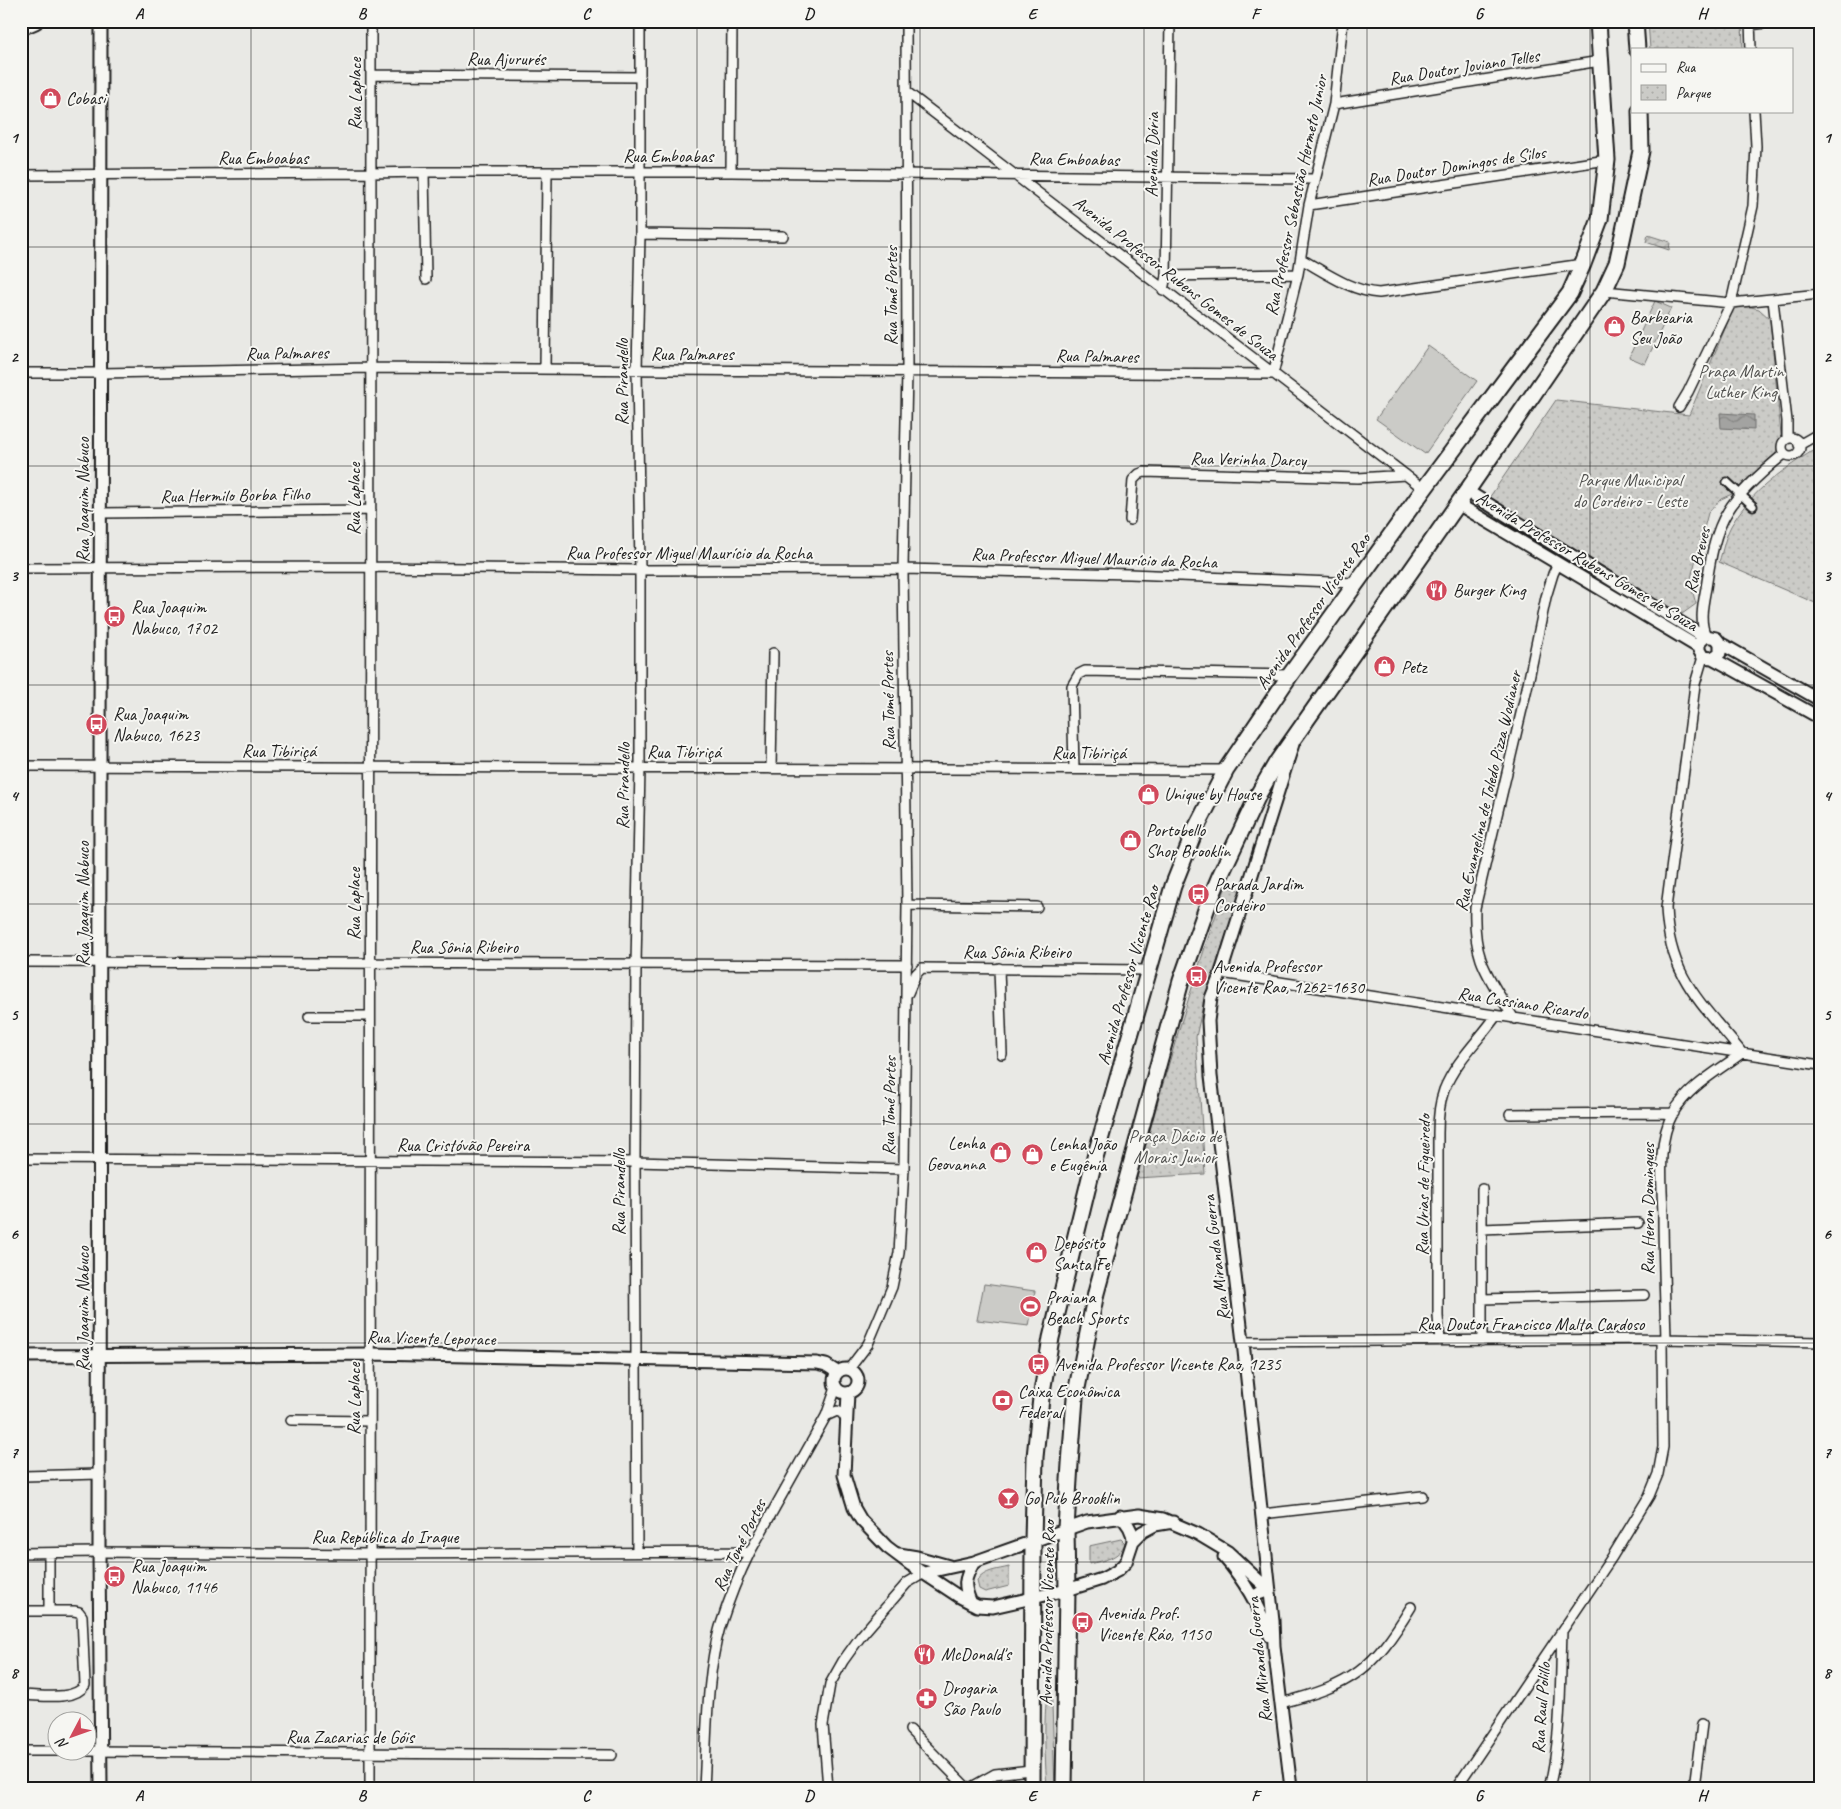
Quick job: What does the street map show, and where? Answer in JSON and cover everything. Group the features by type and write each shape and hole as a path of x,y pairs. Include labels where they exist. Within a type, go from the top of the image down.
{"main road":[{"path":"21,27 35,21"},
{"name":"Avenida Professor Vicente Rao","path":"1032,1788 1032,1541 1035,1457 1041,1398 1051,1338 1094,1162 1173,886 1196,828 1226,770 1290,675 1356,583 1570,293 1600,219 1607,160 1598,21"},
{"path":"1634,21 1637,48"},
{"name":"Avenida Professor Vicente Rao","path":"1064,1788 1066,1528 1075,1398 1096,1293 1181,981 1220,876 1259,793 1277,762 1468,492 1604,291 1617,263 1641,151 1640,112"}],"street":[{"name":"Rua Joaquim Nabuco","path":"101,21 99,1552 101,1788"},
{"name":"Rua Laplace","path":"370,1788 371,21"},
{"name":"Rua Pirandello","path":"637,1552 635,1162 636,964 640,768 637,370 640,234 640,21"},
{"path":"731,172 732,21"},
{"name":"Rua Tomé Portes","path":"849,1369 868,1344 892,1287 899,1253 904,1169 907,965 903,569 907,371 908,94 906,21"},
{"name":"Avenida Dória","path":"1163,290 1166,276 1170,21"},
{"name":"Rua Professor Sebastião Hermeto Junior","path":"1273,374 1298,274 1310,205 1334,104 1343,21"},
{"path":"1752,48 1750,23 1780,21"},
{"name":"Rua Doutor Joviano Telles","path":"1334,104 1600,61"},
{"name":"Rua Ajururés","path":"371,75 640,76"},
{"name":"Avenida Professor Rubens Gomes de Souza","path":"908,94 1424,489"},
{"path":"1679,407 1731,303 1753,206 1756,146 1754,112"},
{"name":"Rua Doutor Domingos de Silos","path":"1310,205 1607,160"},
{"path":"424,172 426,279"},
{"path":"545,369 547,172"},
{"name":"Rua Emboabas","path":"21,175 731,172 1316,179"},
{"path":"640,234 783,236"},
{"path":"1301,259 1349,286 1366,292 1379,293 1583,264"},
{"path":"1166,276 1298,274"},
{"path":"1604,291 1731,303 1820,294"},
{"path":"1773,300 1787,422 1787,439 1782,446 1784,454 1795,455 1799,450 1799,445 1796,440 1787,439"},
{"name":"Rua Palmares","path":"21,373 371,368 1273,374"},
{"path":"1799,445 1820,433"},
{"name":"Rua Breves","path":"1705,647 1702,621 1707,578 1714,545 1722,524 1728,510 1741,495 1784,454"},
{"name":"Rua Verinha Darcy","path":"1130,520 1133,480 1144,472 1358,478 1406,475"},
{"path":"1727,482 1753,506"},
{"name":"Avenida Professor Rubens Gomes de Souza","path":"1468,492 1770,689 1820,718"},
{"name":"Avenida Professor Rubens Gomes de Souza","path":"1458,504 1705,647"},
{"name":"Rua Hermilo Borba Filho","path":"101,513 371,510"},
{"name":"Rua Evangelina de Toledo Pizza Wodianer","path":"1514,1019 1482,966 1474,932 1475,908 1529,679 1546,597 1558,563"},
{"name":"Rua Professor Miguel Maurício da Rocha","path":"21,568 903,569 1130,574 1356,583"},
{"path":"1742,1053 1699,1002 1680,973 1667,924 1666,908 1694,693 1705,647 1716,638 1720,643 1820,700"},
{"path":"1705,647 1720,653 1720,643"},
{"path":"771,768 772,653"},
{"path":"1074,770 1072,686 1079,674 1085,671 1290,675"},
{"name":"Rua Miranda Guerra","path":"1291,1788 1209,1048 1208,1022 1211,998 1221,973 1296,736"},
{"name":"Rua Tibiriçá","path":"21,766 1226,770"},
{"path":"907,905 1038,907"},
{"name":"Rua Sônia Ribeiro","path":"21,962 907,965"},
{"name":"Rua Sônia Ribeiro","path":"906,999 916,974 922,968 1148,970"},
{"path":"1000,968 1002,1054"},
{"name":"Rua Cassiano Ricardo","path":"1221,973 1820,1065"},
{"path":"308,1016 370,1016"},
{"name":"Rua Urias de Figueiredo","path":"1440,1341 1438,1316 1438,1133 1440,1106 1444,1091 1453,1073 1496,1016"},
{"name":"Rua Heron Domingues","path":"1456,1788 1633,1523 1649,1496 1658,1474 1663,1447 1662,1160 1665,1132 1674,1112 1692,1090 1742,1053"},
{"path":"1510,1114 1674,1112"},
{"name":"Rua Cristóvão Pereira","path":"21,1160 635,1162 904,1169"},
{"path":"1482,1189 1482,1341"},
{"path":"1482,1228 1638,1223"},
{"path":"1482,1299 1644,1294"},
{"name":"Rua Doutor Francisco Malta Cardoso","path":"1243,1342 1664,1340 1820,1342"},
{"name":"Rua Vicente Leporace","path":"21,1356 370,1354 637,1358 817,1363 826,1365 837,1372"},
{"path":"849,1369 856,1373 859,1381 855,1389 848,1393 836,1388 834,1380 837,1372 849,1369"},
{"name":"Rua Tomé Portes","path":"704,1788 712,1671 720,1628 740,1573 750,1552 826,1416 836,1388"},
{"path":"848,1393 844,1474 854,1508 877,1538 924,1573 971,1603 993,1607 1067,1590 1102,1579 1117,1571 1126,1562 1133,1541 1133,1535 1129,1526 1120,1516"},
{"path":"826,1416 837,1411 842,1413 848,1422"},
{"path":"291,1420 370,1421"},
{"path":"24,1476 100,1474"},
{"path":"1262,1514 1422,1496"},
{"path":"828,1788 823,1725 830,1684 843,1661 861,1636 907,1583 924,1573 974,1562 1087,1522 1120,1516 1139,1515 1152,1516 1173,1522 1214,1544 1245,1575 1269,1590"},
{"path":"1133,1541 1150,1527 1173,1522"},
{"name":"Rua República do Iraque","path":"21,1553 750,1552"},
{"path":"49,1553 50,1611"},
{"path":"897,1554 917,1557 949,1566"},
{"path":"1245,1575 1266,1556"},
{"path":"971,1603 965,1590 965,1581 974,1562"},
{"path":"1245,1575 1274,1646"},
{"path":"1254,1596 1269,1590"},
{"path":"1281,1703 1321,1692 1360,1672 1383,1650 1411,1607"},
{"path":"21,1611 79,1612 82,1616 85,1685 81,1690 70,1696 21,1695"},
{"name":"Rua Raul Polillo","path":"1550,1788 1557,1736 1562,1630"},
{"path":"1690,1788 1695,1779 1702,1724"},
{"path":"910,1730 969,1788 995,1774 1031,1770"},
{"path":"21,1751 48,1751"},
{"name":"Rua Zacarias de Góis","path":"101,1751 612,1756"}],"green space":[{"path":"1648,21 1742,21 1743,48 1650,48"},
{"path":"1648,235 1670,242 1669,250 1646,242"},
{"path":"1655,301 1671,308 1645,364 1629,357"},
{"name":"Parque Municipal do Cordeiro - Leste","path":"1747,306 1759,309 1770,319 1781,435 1776,453 1732,494 1721,499 1708,513 1690,582 1696,604 1682,614 1487,501 1556,400 1689,415 1734,307"},
{"path":"1428,346 1477,381 1425,454 1376,419"},
{"path":"1820,446 1820,605 1719,562 1729,530 1749,501 1782,471"},
{"name":"Praça Dácio de Morais Junior","path":"1226,886 1241,891 1204,1000 1196,1037 1205,1174 1137,1178 1178,1031"},
{"path":"984,1284 1035,1291 1029,1326 977,1320"},
{"path":"1121,1539 1125,1543 1115,1556 1089,1564 1089,1546"},
{"path":"1009,1567 1009,1586 985,1592 979,1589 977,1581 980,1577 991,1571"},
{"path":"1051,1677 1055,1788 1047,1788 1045,1716"}],"water":[{"path":"1720,413 1754,415 1754,430 1721,428"}],"place":[{"name":"Cobasi","path":"50,98"},
{"name":"Barbearia Seu João","path":"1614,327"},
{"name":"Burger King","path":"1437,590"},
{"name":"Rua Joaquim Nabuco, 1702","path":"115,617"},
{"name":"Petz","path":"1385,667"},
{"name":"Rua Joaquim Nabuco, 1623","path":"97,724"},
{"name":"Unique by House","path":"1148,794"},
{"name":"Portobello Shop Brooklin","path":"1130,840"},
{"name":"Parada Jardim Cordeiro","path":"1198,894"},
{"name":"Avenida Professor Vicente Rao, 1262-1630","path":"1197,976"},
{"name":"Lenha Geovanna","path":"1001,1153"},
{"name":"Lenha João e Eugênia","path":"1033,1154"},
{"name":"Depósito Santa Fe","path":"1037,1253"},
{"name":"Praiana Beach Sports","path":"1030,1307"},
{"name":"Avenida Professor Vicente Rao, 1235","path":"1039,1364"},
{"name":"Caixa Econômica Federal","path":"1002,1401"},
{"name":"Go Pub Brooklin","path":"1008,1498"},
{"name":"Rua Joaquim Nabuco, 1146","path":"115,1576"},
{"name":"Avenida Prof. Vicente Ráo, 1150","path":"1082,1623"},
{"name":"McDonald's","path":"925,1654"},
{"name":"Drogaria São Paulo","path":"926,1698"}],"park label":[{"name":"Praça Martin Luther King","path":"1741,381"}]}
